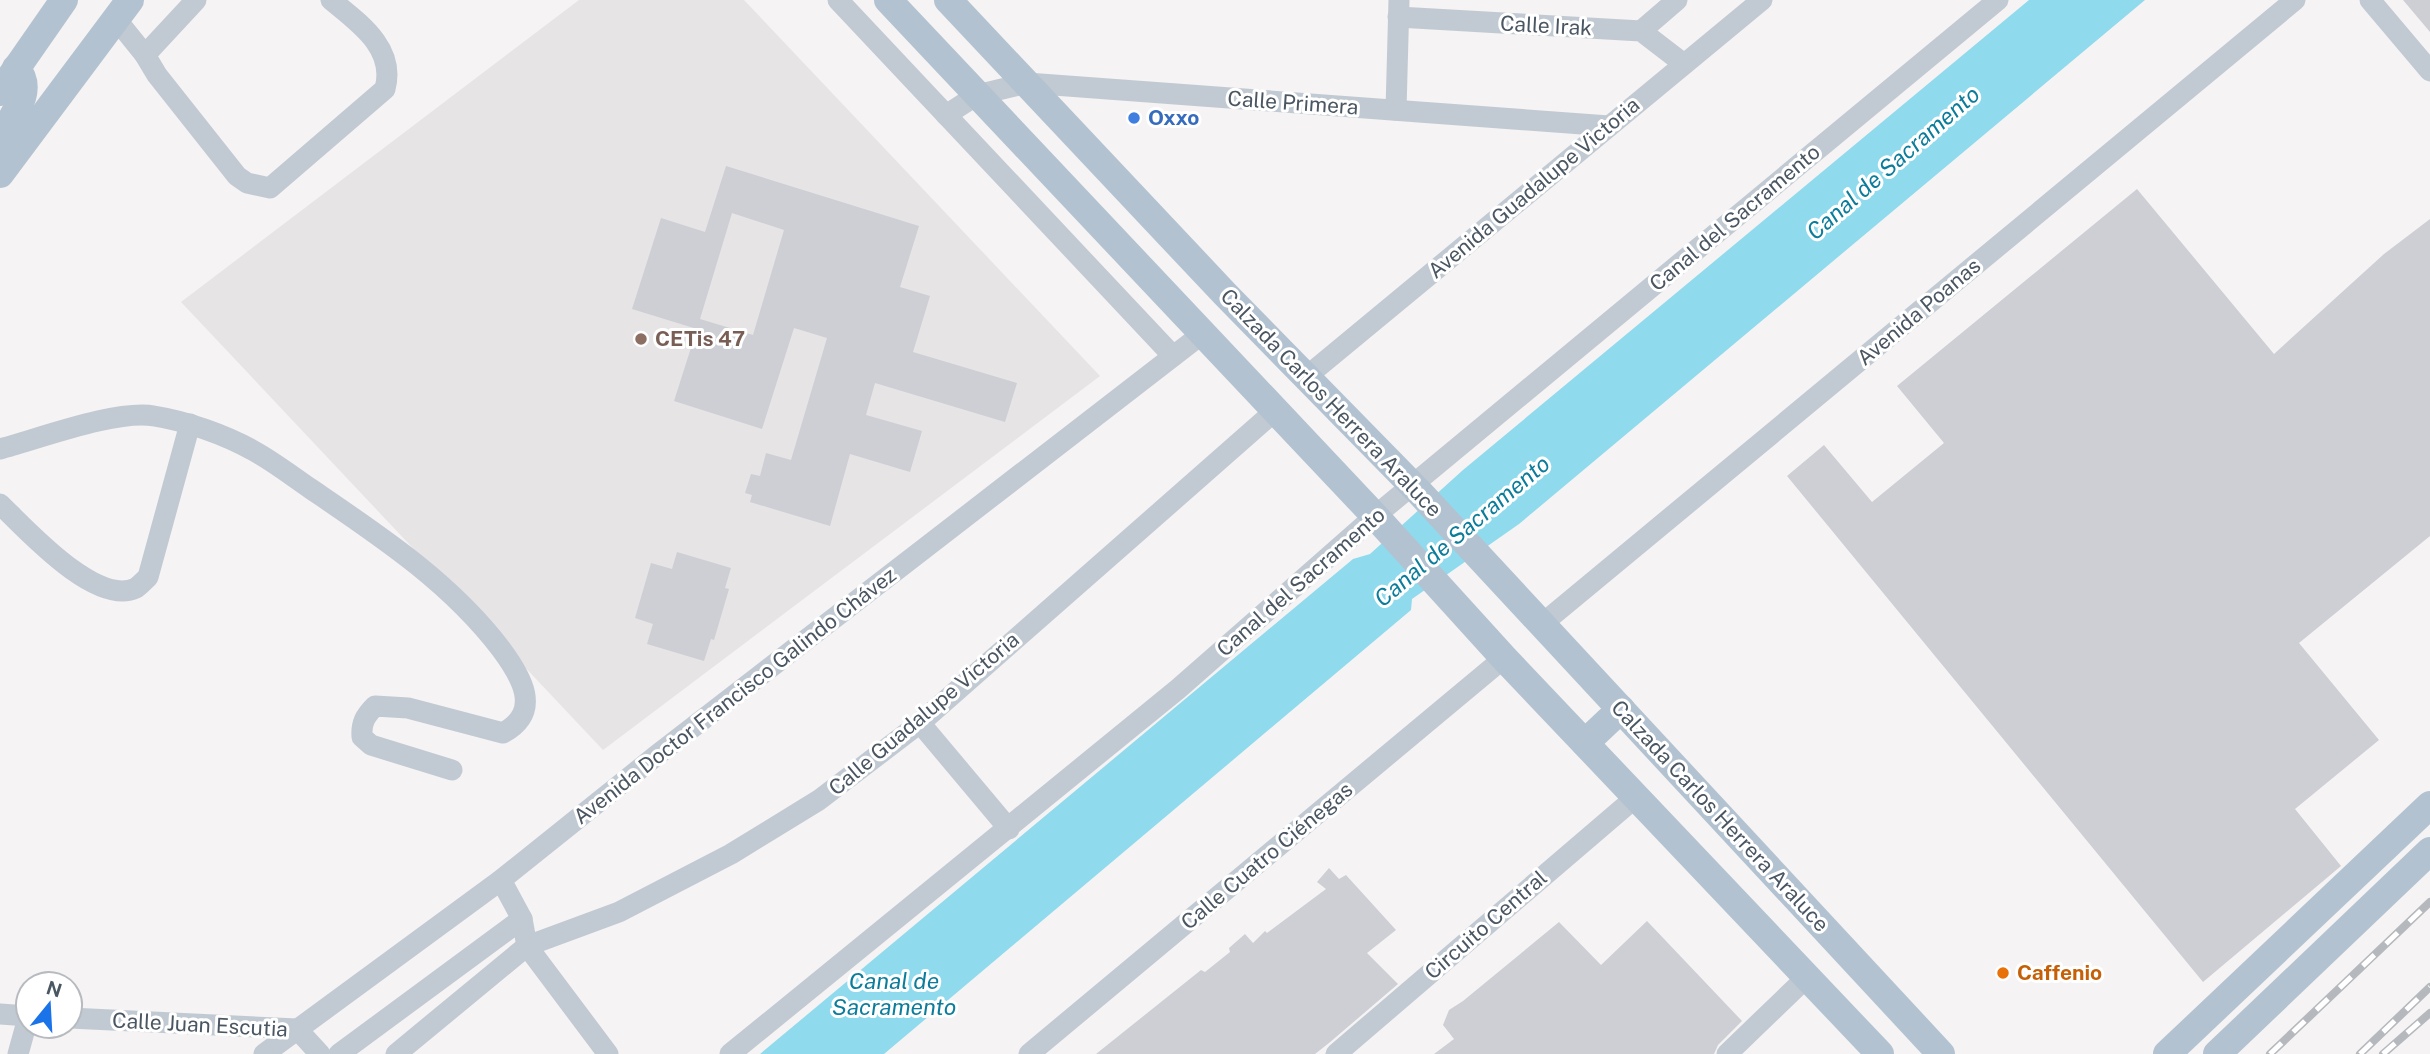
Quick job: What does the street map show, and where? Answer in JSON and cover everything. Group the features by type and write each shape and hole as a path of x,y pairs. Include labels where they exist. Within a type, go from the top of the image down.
{"main road":[{"path":"0,92 8,68 64,0"},
{"path":"888,0 1379,520 1504,658 1880,1054"},
{"name":"Calzada Carlos Herrera Araluce","path":"951,2 1225,294 1417,489 1941,1054"},
{"path":"0,174 123,9"},
{"path":"0,137 23,99 25,90 22,75 8,68"},
{"path":"1585,743 1621,709"},
{"path":"2167,1054 2430,805"},
{"path":"2217,1054 2430,851"},
{"path":"2375,856 2399,880"}],"street":[{"path":"145,55 196,0"},
{"path":"123,9 157,75 237,176 247,183 270,188 385,89 388,78 387,62 369,31 331,0"},
{"path":"838,0 1173,356"},
{"path":"1677,0 1640,31 1684,64"},
{"name":"Avenida Guadalupe Victoria","path":"1306,377 1762,0"},
{"name":"Canal del Sacramento","path":"730,1054 1178,689 1998,0"},
{"name":"Avenida Poanas","path":"1542,624 2295,0"},
{"path":"2370,0 2430,71"},
{"path":"1396,110 1398,8"},
{"name":"Calle Irak","path":"1398,8 1640,31"},
{"name":"Calle Primera","path":"946,115 977,95 1027,83 1609,126"},
{"name":"Avenida Doctor Francisco Galindo Chávez","path":"264,1054 501,880 657,755 1202,334"},
{"name":"Calle Guadalupe Victoria","path":"527,946 619,912 731,854 819,800 919,723 1275,411"},
{"path":"0,449 123,415 152,415 190,424 253,450 374,531 468,608 521,677 527,698 520,718 513,728 503,733 388,705 375,706 367,715 361,726 362,737 371,745 452,770"},
{"path":"0,504 72,571 94,583 120,591 135,588 148,577 190,424"},
{"name":"Calle Cuatro Ciénegas","path":"1029,1054 1504,658"},
{"path":"919,723 1009,829"},
{"name":"Circuito Central","path":"1336,1054 1636,797"},
{"path":"501,880 522,919 527,946 608,1054"},
{"path":"339,1054 522,919"},
{"path":"396,1054 527,946"},
{"path":"1727,1054 1807,977"},
{"name":"Calle Juan Escutia","path":"84,1019 297,1029 320,1054"}],"shaded area":[{"name":"CETis 47","path":"579,0 744,0 1100,376 603,750 181,302"}],"water":[{"name":"Canal de Sacramento","path":"2029,0 2145,0 1519,524 1412,599 1411,610 884,1054 760,1054 1353,559 1370,554 1463,470"}],"building":[{"path":"2403,0 2430,0 2430,32"},
{"path":"726,166 919,226 900,287 930,296 913,352 1017,383 1005,422 875,383 866,415 922,431 910,472 850,454 830,526 750,502 752,495 745,493 751,474 760,476 766,453 791,460 827,338 794,328 762,429 674,401 697,329 632,309 661,218 705,232","holes":["732,213 784,230 753,335 700,319"]},
{"path":"2137,189 2274,354 2384,254 2430,219 2430,536 2299,643 2379,740 2295,809 2341,866 2203,982 1787,476 1824,445 1872,502 1944,443 1897,386"},
{"path":"677,552 731,568 725,588 729,589 714,640 711,639 704,661 647,644 653,624 635,618 651,563 672,569"},
{"path":"1329,868 1339,879 1346,875 1396,930 1367,953 1398,984 1329,1043 1315,1054 1096,1054 1201,970 1205,972 1230,952 1229,948 1245,934 1253,943 1265,931 1267,933 1326,889 1317,882"},
{"path":"1647,921 1742,1021 1718,1045 1714,1054 1434,1054 1454,1039 1443,1025 1449,1010 1559,922 1601,965"}],"railway":[{"path":"2270,1054 2430,902"},
{"path":"2360,1054 2430,987"},
{"path":"2383,1054 2430,1013"}],"place":[{"name":"Oxxo","path":"1134,118"},
{"name":"CETis 47","path":"641,339"},
{"name":"Caffenio","path":"2003,973"}]}
